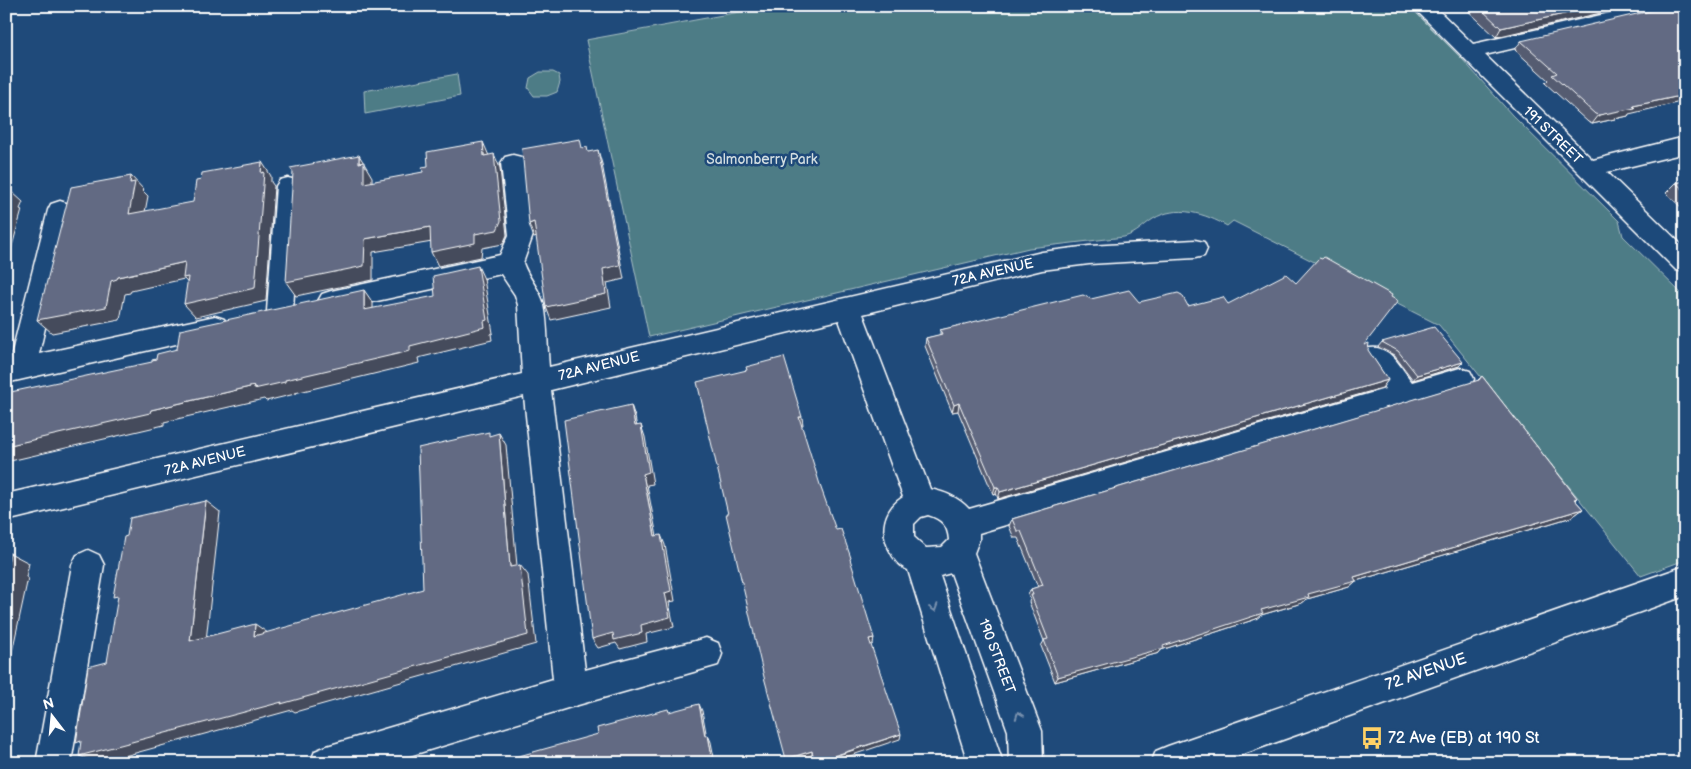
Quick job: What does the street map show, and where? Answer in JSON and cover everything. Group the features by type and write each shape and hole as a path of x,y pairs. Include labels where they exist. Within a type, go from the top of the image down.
{"street":[{"name":"191 STREET","path":"1422,6 1685,263"},
{"path":"1469,52 1669,6"},
{"path":"1588,169 1685,145"},
{"path":"513,162 520,235 510,263 515,277 526,291 531,305 536,381 571,690"},
{"path":"278,312 288,186"},
{"path":"60,210 14,370 510,263"},
{"name":"72A AVENUE","path":"6,508 1042,260 1089,255 1195,249"},
{"path":"847,306 920,503 903,513 897,530 899,540 904,549 921,561 942,562 960,537 1460,379"},
{"path":"1376,357 1406,395"},
{"name":"190 STREET","path":"920,503 937,502 959,516 960,537 1025,731 1026,763"},
{"path":"921,561 926,582 986,763"},
{"path":"53,763 88,565"},
{"name":"72 AVENUE","path":"1168,763 1685,581"},
{"path":"327,763 571,690 706,654"}],"green space":[{"name":"Salmonberry Park","path":"772,6 1409,6 1463,60 1512,115 1619,221 1623,236 1685,297 1685,560 1641,576 1439,325 1233,221 1227,226 1191,212 1172,212 1153,219 1124,237 1029,248 649,337 586,40"},
{"path":"540,72 553,72 559,75 560,82 557,92 547,96 534,96 528,88 530,78"},
{"path":"457,74 460,96 365,114 364,91"}],"building":[{"path":"1478,6 1600,6 1501,28"},
{"path":"1671,6 1685,6 1685,95 1633,106 1635,108 1599,115 1595,114 1552,75 1557,73 1521,41"},
{"path":"580,139 582,148 587,147 588,152 598,150 620,265 603,269 606,294 546,307 534,222 529,224 522,149"},
{"path":"483,142 484,156 494,154 501,221 497,230 475,234 475,243 431,252 430,227 365,239 364,266 286,282 293,172 290,168 359,155 359,163 364,162 364,183 423,172 422,167 428,166 427,152"},
{"path":"262,162 261,173 264,172 255,288 184,304 188,277 183,278 185,262 118,277 111,281 106,307 37,320 71,187 131,176 130,183 135,182 129,214 193,202 196,181 201,180 202,173"},
{"path":"1685,181 1685,191 1676,183"},
{"path":"12,192 10,200 12,200 6,220 6,193"},
{"path":"1324,257 1392,295 1391,297 1398,301 1364,345 1369,343 1368,350 1388,380 1000,492 998,487 995,487 959,403 954,405 926,338 942,334 940,330 1083,295 1091,299 1129,290 1139,302 1178,293 1182,295 1188,306 1223,297 1228,304 1286,274 1296,283 1319,258 1322,259"},
{"path":"478,266 487,320 484,321 485,327 410,346 410,351 285,380 285,382 254,389 254,386 151,410 150,413 6,446 6,393 152,362 152,360 156,359 157,354 177,349 180,330 364,290 364,310 435,296 433,276"},
{"path":"1434,327 1463,362 1417,375 1398,351 1382,342"},
{"path":"784,357 802,417 799,417 821,488 836,530 841,529 851,558 874,638 869,639 901,734 815,762 812,751 786,759 764,677 697,382 747,370 746,367"},
{"path":"1482,376 1577,498 1574,499 1583,509 1354,577 1356,581 1308,594 1309,597 1261,610 1263,613 1163,646 1164,648 1058,677 1044,640 1048,639 1031,595 1033,595 1031,589 1043,585 1021,531 1017,531 1012,519 1479,380"},
{"path":"631,405 635,426 641,425 649,472 643,474 655,536 661,535 671,591 665,593 670,617 641,625 642,633 614,640 613,633 592,639 564,420"},
{"path":"489,432 489,436 499,433 510,567 520,565 528,635 281,704 282,702 79,756 81,741 76,743 88,667 107,662 118,596 113,597 124,537 127,536 130,518 206,501 190,641 255,624 254,636 423,589 418,448"},
{"path":"6,553 10,553 6,580"},
{"path":"699,704 705,736 708,735 713,763 494,763 598,734 597,728 668,709 669,712"}],"place":[{"name":"72 Ave (EB) at 190 St","path":"1372,738"}]}
